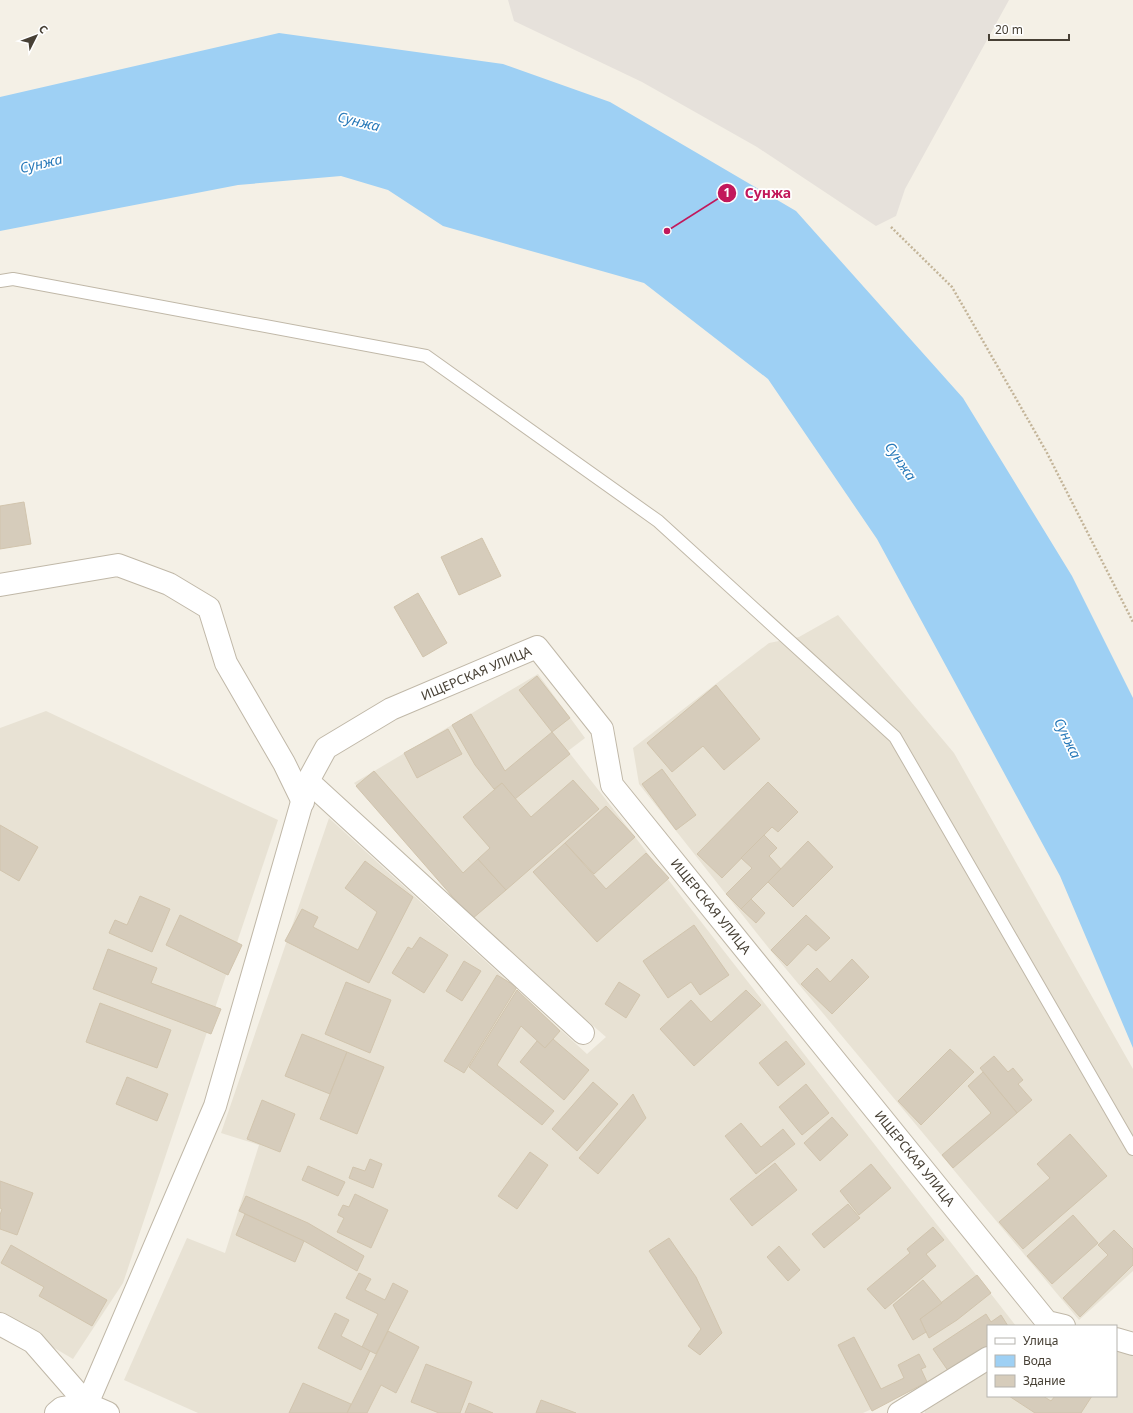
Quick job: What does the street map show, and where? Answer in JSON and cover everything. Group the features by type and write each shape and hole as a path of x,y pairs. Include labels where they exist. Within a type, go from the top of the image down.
{"street":[{"path":"0,586 118,566 169,584 209,608 226,663 284,763 303,802"},
{"name":"ИЩЕРСКАЯ УЛИЦА","path":"308,781 326,748 391,709 537,647 602,729 612,784 1050,1325"},
{"path":"87,1404 215,1106 308,781 583,1033"},
{"path":"0,1324 33,1342 87,1404 108,1413"},
{"path":"1117,1339 1133,1344"},
{"path":"899,1413 987,1359"},
{"path":"56,1413 62,1408 87,1404"}],"lane":[{"path":"0,281 13,279 426,356 658,521 895,737 1133,1149"}],"path":[{"path":"891,227 952,287 1046,451 1133,622"}],"shaded area":[{"path":"508,0 1009,0 905,189 896,216 876,226 757,147 642,82 514,21"},
{"path":"838,615 954,753 1133,1069 1133,1271 1079,1320 771,951 639,784 633,748 769,643 799,637"},
{"path":"538,674 585,738 568,751 1015,1325 987,1325 987,1328 960,1369 863,1413 198,1413 124,1380 187,1238 225,1253 259,1145 221,1133 329,818 587,1054 606,1037 480,927 354,783"},
{"path":"46,711 278,820 123,1283 73,1359 0,1316 0,728"},
{"path":"1117,1348 1133,1353 1133,1413 925,1413 923,1404 987,1372 987,1397 1117,1397"}],"water":[{"path":"279,33 503,64 610,102 796,211 963,398 1072,576 1133,698 1133,1048 1060,876 877,539 768,379 644,283 443,226 388,190 341,176 238,185 0,231 0,97"}],"building":[{"path":"24,502 31,544 0,549 0,506"},
{"path":"482,538 501,576 459,595 441,557"},
{"path":"418,593 447,643 423,657 394,607"},
{"path":"537,676 570,718 552,732 519,690"},
{"path":"716,685 760,739 724,770 703,746 672,772 647,743"},
{"path":"471,714 505,771 552,732 570,754 515,799 502,783 494,789 475,765 452,725"},
{"path":"448,729 462,754 417,778 404,753"},
{"path":"662,769 696,815 676,830 642,784"},
{"path":"374,771 463,873 478,859 506,890 472,919 356,786"},
{"path":"573,780 599,809 506,890 478,859 490,848 463,817 502,783 531,817"},
{"path":"768,782 798,812 778,832 772,827 722,878 697,854"},
{"path":"606,806 635,837 594,874 565,843"},
{"path":"0,825 38,847 19,881 0,870"},
{"path":"764,835 777,848 769,856 781,869 741,909 726,894 752,868 741,858"},
{"path":"808,841 833,867 793,907 768,882"},
{"path":"565,843 606,889 646,853 669,878 597,942 533,872"},
{"path":"365,861 413,897 369,983 285,941 302,909 318,917 313,927 358,950 377,912 345,888"},
{"path":"140,896 170,909 152,952 109,933 115,920 127,925"},
{"path":"751,899 765,913 756,923 741,909"},
{"path":"180,915 242,945 228,975 166,945"},
{"path":"806,915 830,938 816,951 808,944 787,966 771,950"},
{"path":"694,925 729,975 700,995 691,982 668,998 643,961"},
{"path":"420,937 448,955 424,993 392,973 408,947 412,949"},
{"path":"108,949 157,968 151,983 221,1009 211,1034 93,989"},
{"path":"852,959 869,977 832,1014 801,984 817,968 830,982"},
{"path":"464,961 481,971 462,1001 446,991"},
{"path":"497,975 517,987 464,1073 444,1061"},
{"path":"346,982 391,1000 370,1053 325,1034"},
{"path":"619,982 640,995 626,1018 605,1004"},
{"path":"517,990 560,1031 545,1048 521,1026 497,1065 554,1111 542,1125 469,1067"},
{"path":"746,990 761,1005 694,1066 660,1029 691,1000 711,1022"},
{"path":"100,1003 171,1030 157,1068 86,1042"},
{"path":"302,1034 347,1052 330,1094 285,1076"},
{"path":"553,1039 589,1070 564,1100 520,1062 537,1041 545,1048"},
{"path":"786,1041 805,1064 778,1086 759,1063"},
{"path":"950,1049 974,1072 921,1125 898,1101"},
{"path":"347,1052 384,1067 357,1134 320,1119"},
{"path":"994,1056 1008,1072 1013,1068 1023,1080 1018,1084 1032,1100 1017,1113 980,1068"},
{"path":"983,1072 1017,1113 953,1168 942,1155 991,1113 968,1086"},
{"path":"127,1077 168,1094 157,1121 116,1104"},
{"path":"593,1082 618,1104 577,1151 552,1129"},
{"path":"806,1084 829,1113 802,1135 779,1107"},
{"path":"633,1094 646,1118 598,1174 579,1158"},
{"path":"262,1100 295,1114 280,1152 247,1139"},
{"path":"832,1117 848,1135 820,1161 804,1143"},
{"path":"741,1123 761,1147 783,1129 795,1144 756,1174 725,1136"},
{"path":"1070,1134 1107,1176 1023,1249 999,1222 1050,1178 1037,1164"},
{"path":"530,1152 548,1165 517,1209 498,1196"},
{"path":"370,1159 382,1164 373,1188 349,1178 353,1167 365,1171"},
{"path":"775,1163 797,1190 752,1226 730,1199"},
{"path":"871,1164 891,1188 859,1215 840,1191"},
{"path":"308,1166 345,1182 338,1196 302,1180"},
{"path":"0,1181 33,1193 17,1235 0,1229 0,1215 2,1209 0,1208"},
{"path":"355,1194 388,1210 371,1248 337,1232 344,1218 338,1215 343,1205 349,1207"},
{"path":"246,1196 308,1223 364,1256 357,1271 304,1241 239,1211"},
{"path":"848,1204 860,1218 824,1248 812,1234"},
{"path":"245,1214 304,1241 295,1262 236,1235"},
{"path":"1073,1215 1098,1243 1052,1284 1027,1256"},
{"path":"933,1227 944,1240 926,1254 936,1266 885,1309 867,1289 910,1253 907,1249"},
{"path":"1114,1230 1133,1249 1133,1265 1080,1317 1063,1298 1108,1255 1098,1245"},
{"path":"669,1238 696,1277 722,1333 700,1355 688,1346 701,1329 649,1251"},
{"path":"11,1245 107,1300 92,1326 39,1296 44,1287 1,1263"},
{"path":"779,1246 800,1270 788,1281 767,1257"},
{"path":"359,1273 371,1279 365,1290 385,1300 393,1283 408,1291 376,1354 362,1347 378,1314 346,1298"},
{"path":"977,1275 991,1293 957,1320 929,1338 920,1319"},
{"path":"923,1280 942,1303 920,1319 926,1332 913,1340 893,1305"},
{"path":"335,1313 349,1320 341,1336 370,1351 361,1370 318,1348"},
{"path":"986,1314 991,1322 1001,1315 1007,1325 987,1325 987,1351 951,1375 933,1349"},
{"path":"388,1331 419,1347 396,1393 381,1385 367,1413 347,1413"},
{"path":"854,1337 881,1389 904,1378 898,1365 919,1354 926,1367 921,1369 927,1382 872,1411 838,1345"},
{"path":"426,1364 472,1382 460,1413 439,1413 411,1402"},
{"path":"303,1383 351,1404 347,1413 289,1413"},
{"path":"1011,1397 1045,1397 1051,1401 1054,1397 1091,1397 1081,1413 1035,1413"},
{"path":"541,1400 576,1413 536,1413"},
{"path":"469,1403 493,1413 465,1413"}],"place":[{"name":"Сунжа","path":"667,231"}]}
